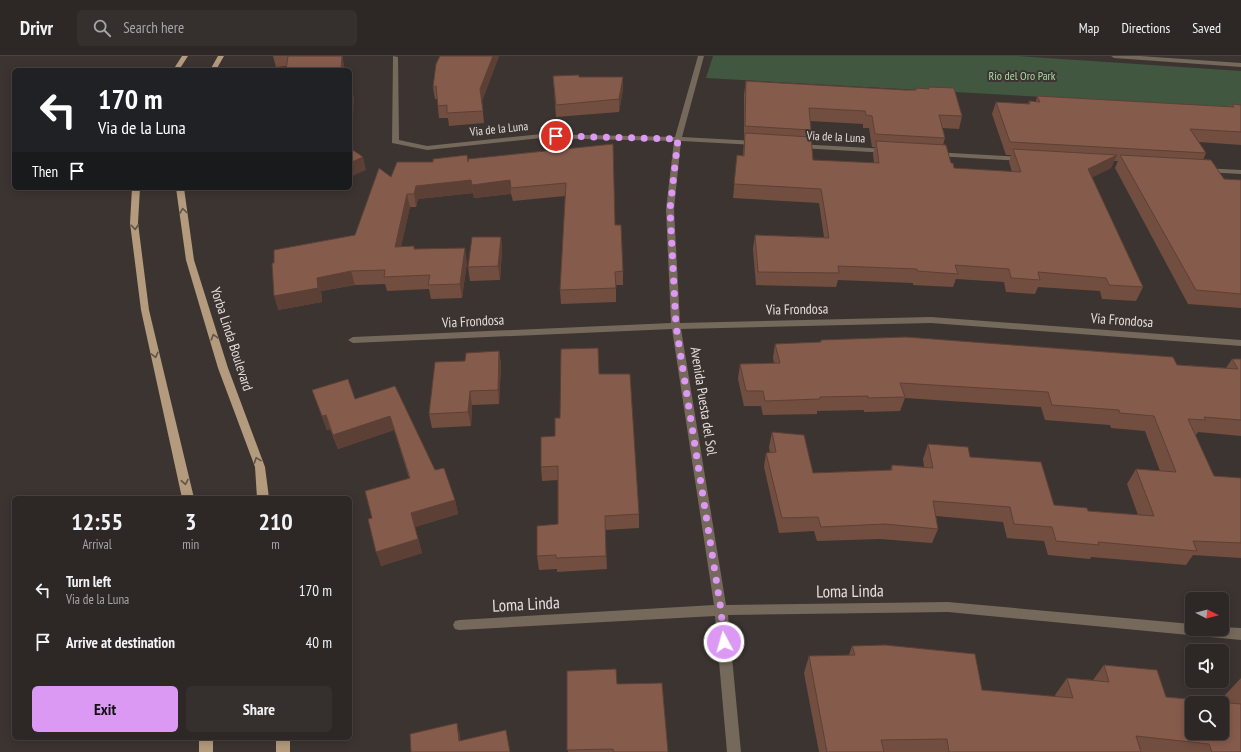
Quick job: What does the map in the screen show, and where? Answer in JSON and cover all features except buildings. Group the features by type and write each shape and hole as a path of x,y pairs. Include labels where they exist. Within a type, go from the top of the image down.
{"main road":[{"path":"177,68 186,56"},
{"path":"214,68 221,56"},
{"path":"136,190 134,223 144,310 188,496"},
{"name":"Yorba Linda Boulevard","path":"180,190 190,260 223,368 260,467 263,496"},
{"path":"206,740 206,752"},
{"path":"283,740 283,752"}],"street":[{"name":"Avenida Puesta del Sol","path":"701,56 678,139 670,209 676,326 721,610 734,752"},
{"path":"1114,56 1241,65"},
{"name":"Via de la Luna","path":"395,57 395,141 427,148 541,136 678,139 765,144"},
{"name":"Via de la Luna","path":"789,145 900,152"},
{"path":"932,154 1035,160"},
{"path":"1193,169 1241,172"},
{"name":"Via Frondosa","path":"353,340 676,326 931,320 1241,343"},
{"name":"Loma Linda","path":"459,625 721,610 948,607 1241,634"}],"green space":[{"name":"Rio del Oro Park","path":"713,56 1017,56 1241,71 1241,108 706,78"}],"route":[{"path":"556,136 678,139 670,209 676,326 721,610 724,642"}]}
